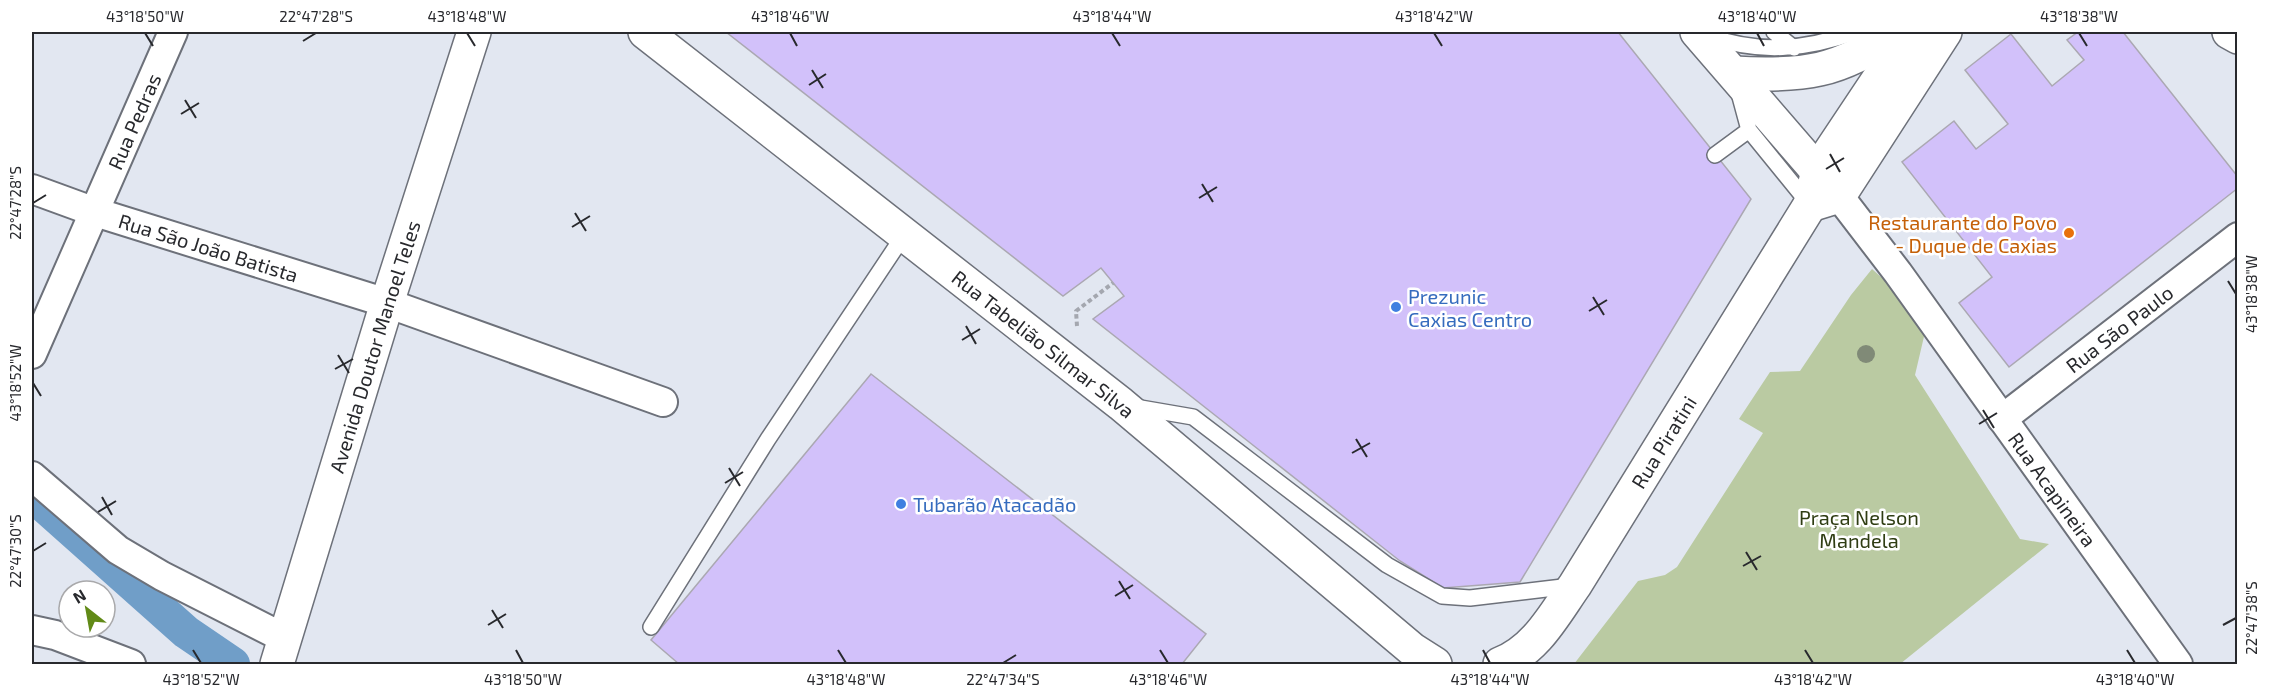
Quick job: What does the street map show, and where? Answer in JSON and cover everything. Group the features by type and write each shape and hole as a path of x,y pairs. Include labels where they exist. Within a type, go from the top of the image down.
{"main road":[{"name":"Avenida Doutor Manoel Teles","path":"281,653 387,303 474,32"},
{"name":"Rua Tabelião Silmar Silva","path":"645,32 1080,372 1413,650 1435,664"},
{"path":"1697,32 1818,170"},
{"path":"1734,73 1782,74 1819,70 1839,65 1875,47 1896,32"},
{"name":"Rua Piratini","path":"1824,201 1818,170 1910,32"},
{"name":"Rua Piratini","path":"1500,664 1524,651 1535,640 1575,585 1824,201 1945,32"},
{"path":"2229,32 2238,37"}],"street":[{"name":"Rua Pedras","path":"32,354 173,32"},
{"name":"Rua São João Batista","path":"32,189 95,212 387,303 663,402"},
{"name":"Rua Acapineira","path":"1824,201 1898,273 2178,664"},
{"name":"Rua São Paulo","path":"2002,419 2238,237"},
{"path":"32,476 118,550 281,653"},
{"path":"32,630 55,635 131,664"}],"lane":[{"path":"1697,32 1724,41 1770,49 1794,48 1833,35 1855,32"},
{"path":"1774,32 1794,48"},
{"path":"1734,73 1749,130 1824,201"},
{"path":"1715,154 1749,130"},
{"path":"651,627 768,438 904,235"},
{"path":"1120,404 1193,417 1387,566 1442,596 1481,597 1575,585"}],"path":[{"path":"1080,372 1076,310 1113,284"}],"green space":[{"name":"Praça Nelson Mandela","path":"1872,269 1890,285 1926,328 1915,375 2020,539 2049,544 1900,664 1574,664 1638,581 1665,575 1677,567 1763,433 1739,419 1770,372 1800,371 1851,295"}],"building":[{"name":"Prezunic Caxias Centro","path":"726,32 1618,32 1751,199 1520,582 1443,588 1400,561 1093,319 1124,296 1101,268 1063,296"},
{"name":"Restaurante do Povo - Duque de Caxias","path":"2078,32 2123,32 2238,177 2238,188 2009,367 1959,303 1992,277 1902,162 1954,121 1976,149 2008,124 1965,70 2011,34 2052,86 2084,60 2067,40"},
{"name":"Tubarão Atacadão","path":"871,374 1206,634 1182,664 679,664 651,640"}],"waterway":[{"path":"32,495 186,632 233,664"}],"place":[{"name":"Restaurante do Povo - Duque de Caxias","path":"2069,233"},
{"name":"Prezunic Caxias Centro","path":"1396,307"},
{"name":"Tubarão Atacadão","path":"901,504"}]}
